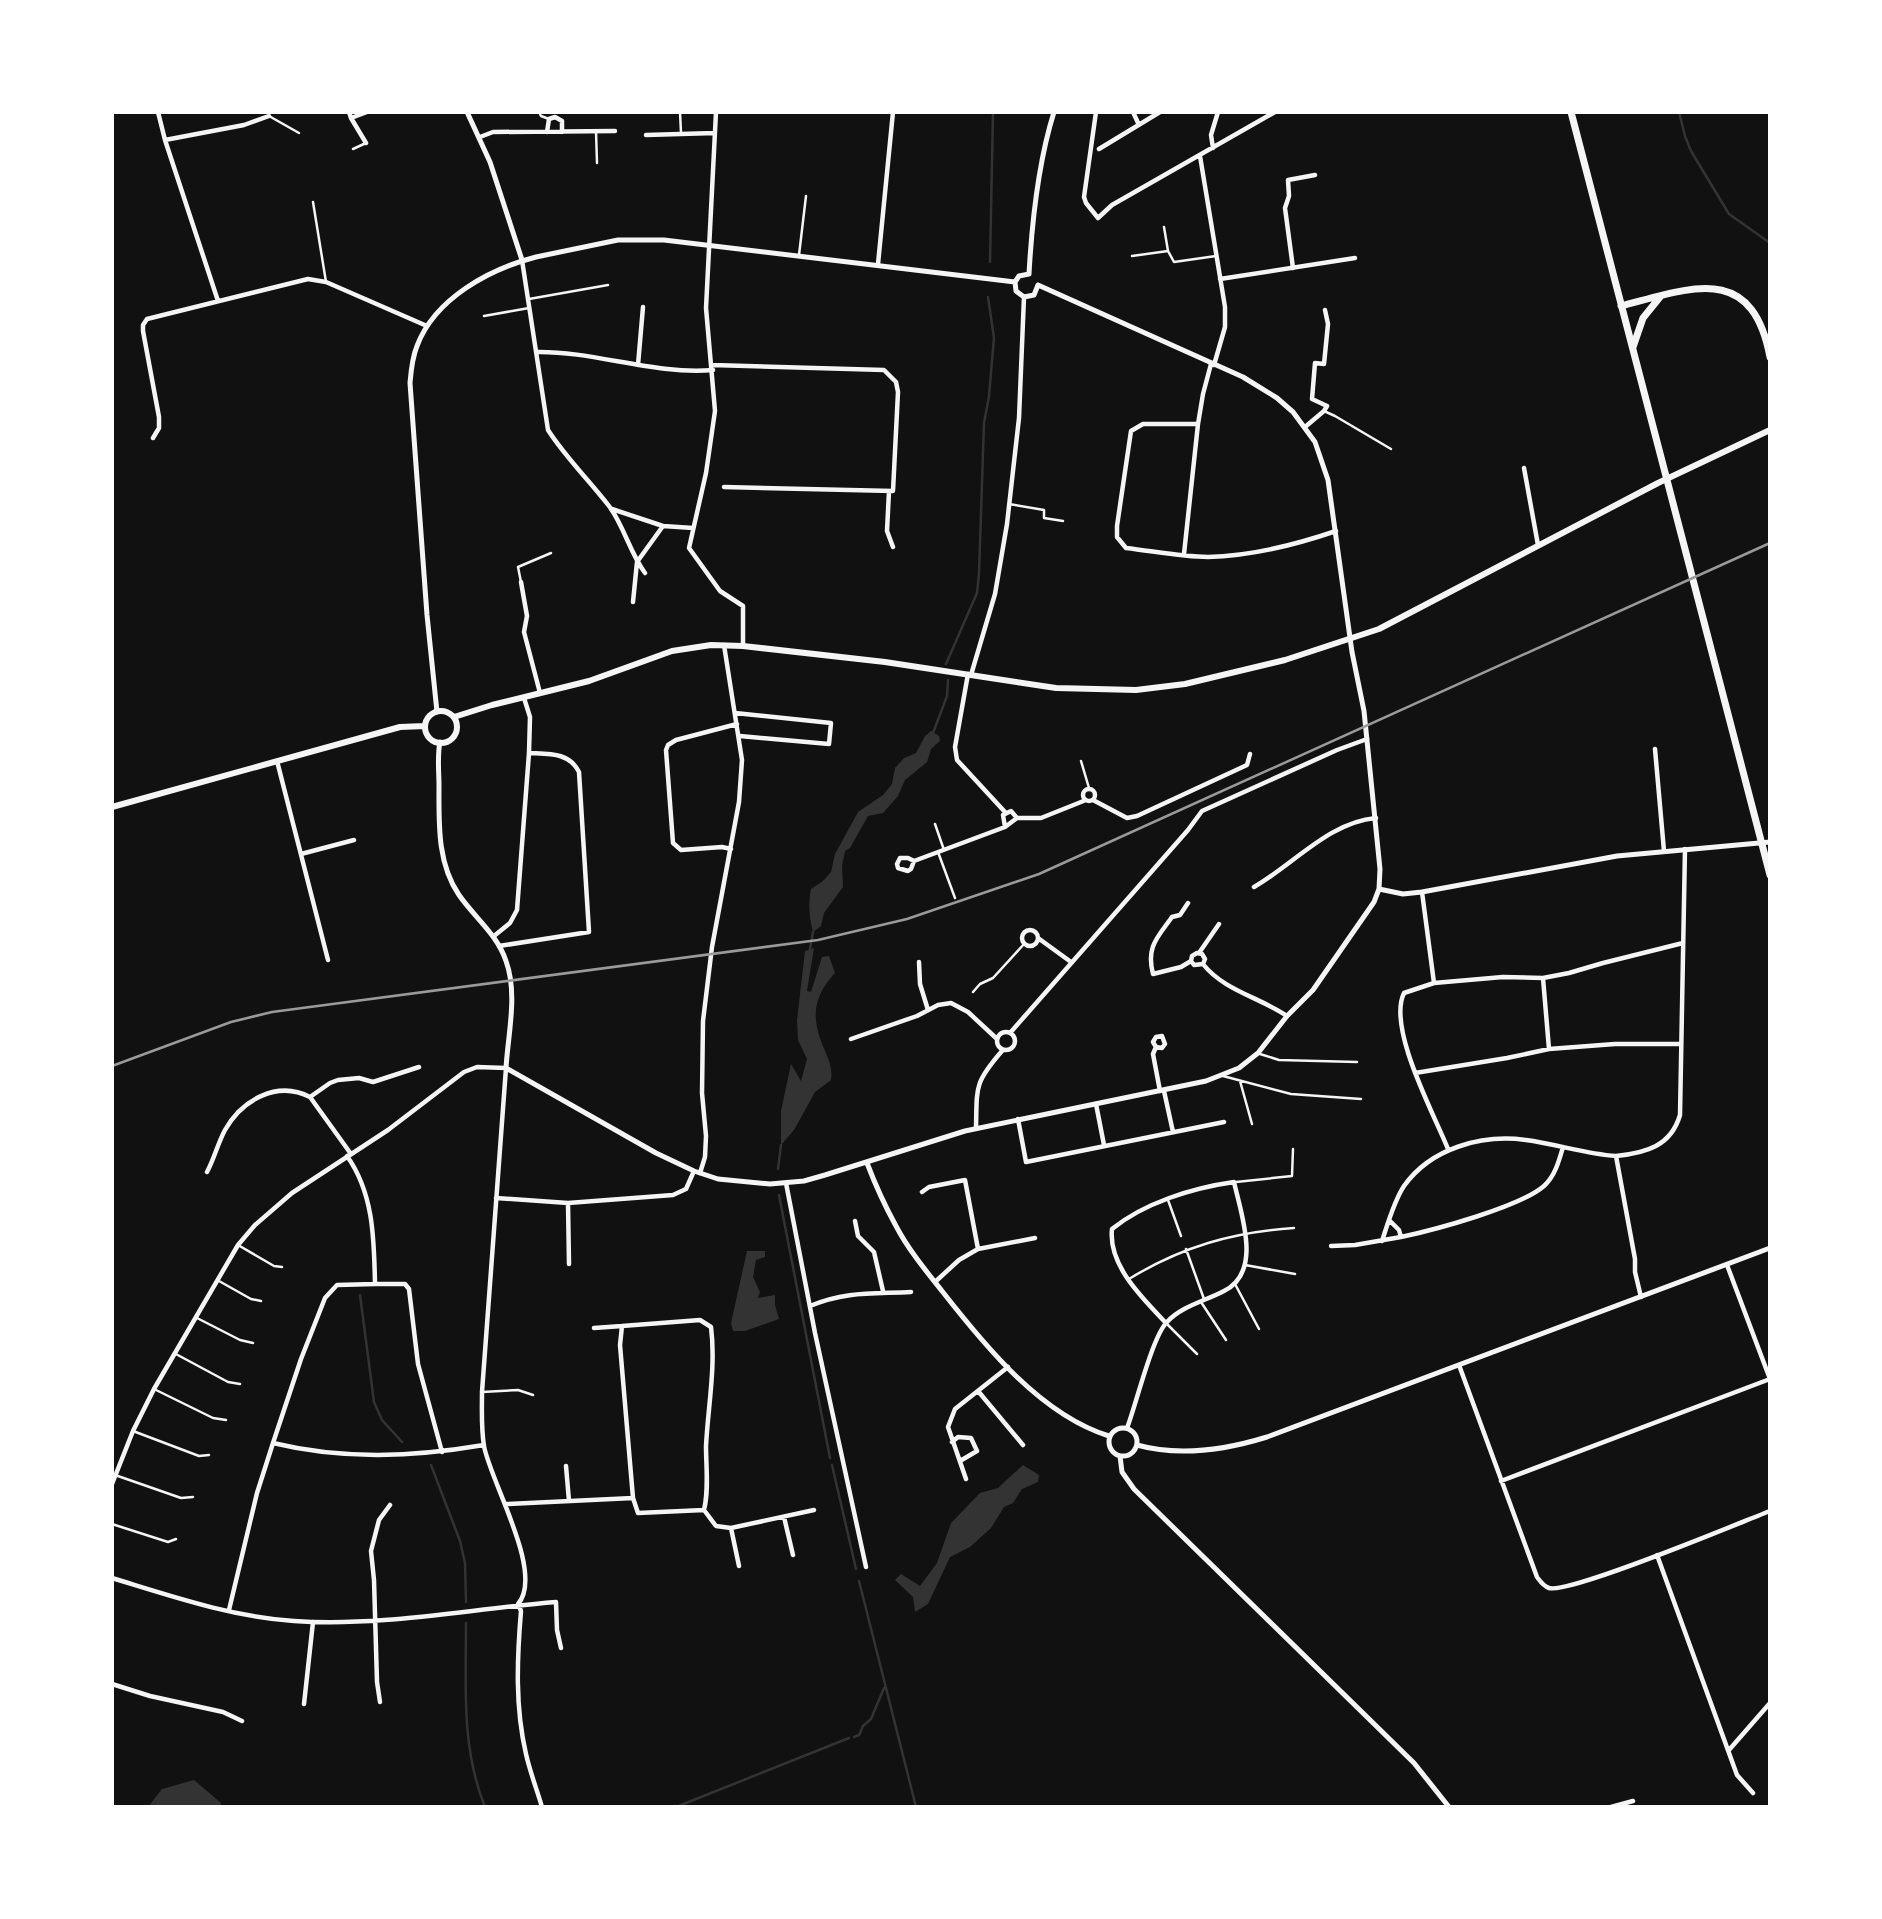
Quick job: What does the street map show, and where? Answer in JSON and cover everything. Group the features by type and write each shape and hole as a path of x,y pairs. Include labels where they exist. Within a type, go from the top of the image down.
{"main road":[{"path":"1570,112 1770,874"},
{"path":"1621,306 1695,288 1716,288 1734,294 1748,303 1760,322 1770,357"},
{"path":"1633,348 1643,318 1662,295"},
{"path":"454,717 589,681 672,651 724,645 862,659 1056,688 1153,689 1185,684 1266,665 1351,640 1409,614 1708,458 1770,430"},
{"path":"437,712 446,712 454,717 457,727 453,737 439,742 431,739 425,726 429,717 437,712"},
{"path":"112,807 201,780 400,727 425,726"}],"street":[{"path":"158,112 218,301"},
{"path":"349,112 366,143"},
{"path":"351,118 367,112"},
{"path":"467,112 480,137 500,189 522,261 548,430 583,477 611,508 645,573"},
{"path":"716,112 706,309 715,411 706,473 689,548 720,591 743,606 744,646"},
{"path":"878,264 892,112"},
{"path":"1029,274 1037,198 1046,141 1054,112"},
{"path":"1096,112 1084,197 1086,204 1098,218 1112,205 1275,112"},
{"path":"1133,112 1139,124"},
{"path":"1099,149 1160,112"},
{"path":"1213,148 1211,135 1218,112"},
{"path":"165,140 244,125 265,115"},
{"path":"547,132 549,119 555,117 560,119 562,132"},
{"path":"480,137 493,132 615,131"},
{"path":"646,135 715,133"},
{"path":"1184,554 1203,394 1225,327 1200,156"},
{"path":"1293,268 1285,208 1289,196 1288,180 1315,175"},
{"path":"437,712 410,383 417,345 427,326 441,309 479,279 522,261 633,239 710,244 1015,282"},
{"path":"1220,279 1355,258"},
{"path":"112,1485 133,1431 194,1316 238,1245 255,1225 292,1193 388,1130 464,1072 477,1067 506,1068 656,1153 697,1172 718,1179 753,1184 786,1183 867,1163 976,1128 1162,1091 1223,1076 1239,1068 1258,1053 1287,1016 1313,990 1374,902 1379,889 1380,869 1367,739 1326,470 1315,442 1305,427 1277,398 1243,377 1038,285 1029,274 1019,276 1015,282 1016,291 1024,297 1034,295 1038,285"},
{"path":"153,438 159,428 159,417 143,325 147,319 308,279 326,282 427,326"},
{"path":"1005,812 957,760 955,747 970,675 995,594 1009,504 1019,418 1024,297"},
{"path":"638,365 643,307"},
{"path":"1305,427 1327,406 1312,399 1315,363 1324,364 1328,324 1325,310"},
{"path":"536,352 678,371 713,367 884,370 891,374 898,392 887,531 892,547"},
{"path":"1198,424 1143,424 1131,431 1117,526 1117,537 1126,548 1209,557 1247,554 1300,543 1337,530"},
{"path":"1524,468 1538,545"},
{"path":"724,486 891,491"},
{"path":"611,508 663,526 693,528"},
{"path":"633,602 637,562 663,526"},
{"path":"521,582 527,616 524,632 540,693"},
{"path":"496,1198 568,1203 673,1195 686,1189 705,1157 702,1093 704,1021 712,947 731,849 742,760 724,645"},
{"path":"494,936 510,923 517,910 529,753 530,717 524,698"},
{"path":"735,713 831,723 829,744 740,736"},
{"path":"731,849 676,848 673,843 666,750 668,745 677,740 737,724"},
{"path":"1010,1033 1202,811 1367,739"},
{"path":"439,742 440,837 446,867 459,895 494,936 511,980 482,1392 484,1446 519,1543 524,1593 518,1604"},
{"path":"1655,749 1664,851"},
{"path":"499,946 589,932 579,772 570,759 560,755 529,753"},
{"path":"914,861 1005,827 1017,818 1041,818 1086,800 1093,800 1127,818 1137,816 1247,765 1250,754"},
{"path":"277,760 328,960"},
{"path":"1086,800 1082,794 1089,788 1096,794 1093,800"},
{"path":"1005,812 1011,811 1017,818"},
{"path":"1005,812 1005,827"},
{"path":"1254,887 1329,835 1364,819 1377,818"},
{"path":"301,854 354,840"},
{"path":"1379,889 1403,894 1422,892 1617,856 1770,842"},
{"path":"1382,1241 1403,1187 1423,1167 1448,1149 1504,1139 1616,1156 1668,1140 1680,1115 1685,849"},
{"path":"1422,892 1434,983"},
{"path":"1188,903 1180,915 1172,917 1150,949 1149,959 1153,974 1181,967 1191,961 1192,956 1199,953 1219,924"},
{"path":"1038,938 1037,944 1031,946 1024,944 1022,939 1024,933 1036,933 1038,938 1070,962"},
{"path":"1448,1149 1415,1073 1404,1038 1401,999 1404,993 1434,983 1490,978 1544,978 1683,943"},
{"path":"1199,953 1204,956 1203,964"},
{"path":"1191,961 1196,966 1203,964"},
{"path":"919,962 920,984 928,1010"},
{"path":"1203,964 1238,990 1287,1016"},
{"path":"1544,978 1549,1049"},
{"path":"851,1039 917,1016 939,1005 951,1003 968,1012 996,1038 1002,1051"},
{"path":"976,1128 977,1085 985,1070 1002,1051 1013,1048 1015,1038 1010,1033 1001,1033 996,1038"},
{"path":"1415,1073 1549,1049 1615,1044 1680,1044"},
{"path":"1156,1047 1153,1054 1173,1132"},
{"path":"310,1097 338,1080 359,1078 373,1082 419,1067"},
{"path":"207,1172 225,1130 249,1102 271,1092 283,1090 297,1091 310,1097 349,1155 361,1183 371,1213 374,1284"},
{"path":"1096,1104 1104,1145"},
{"path":"1018,1119 1026,1162 1224,1122"},
{"path":"1331,1246 1402,1237 1468,1219 1530,1194 1544,1186 1554,1172 1563,1147"},
{"path":"1616,1156 1641,1297"},
{"path":"867,1163 896,1227 978,1337 1056,1409 1078,1423 1110,1436"},
{"path":"922,1192 929,1187 965,1180 978,1249"},
{"path":"1127,1428 1153,1349 1166,1323 1202,1300 1235,1284 1245,1265 1244,1233 1234,1182 1216,1184 1168,1200 1136,1213 1112,1229 1110,1244 1117,1262 1166,1323"},
{"path":"786,1183 866,1567"},
{"path":"568,1203 569,1264"},
{"path":"1389,1220 1402,1237"},
{"path":"855,1221 858,1236 874,1252 883,1291"},
{"path":"935,1282 959,1260 978,1249 1035,1238"},
{"path":"1137,1445 1187,1451 1239,1445 1267,1437 1770,1248"},
{"path":"1501,1481 1770,1379 1727,1265"},
{"path":"229,1611 257,1493 272,1443 324,1298 337,1285 405,1284 409,1289 418,1364 442,1452"},
{"path":"810,1306 851,1294 911,1292"},
{"path":"594,1328 700,1320 711,1327 713,1349 708,1399 705,1476 707,1498 704,1510"},
{"path":"622,1326 620,1345 633,1498 638,1513 704,1510"},
{"path":"1459,1365 1537,1577 1549,1588 1568,1586 1657,1555 1770,1511"},
{"path":"965,1479 948,1427 955,1409 1008,1367"},
{"path":"978,1391 1023,1445"},
{"path":"1137,1445 1134,1433 1127,1428 1119,1428 1110,1436 1110,1448 1120,1456 1122,1472 1134,1489 1415,1763 1450,1807"},
{"path":"952,1442 958,1437 971,1438 977,1451 960,1461"},
{"path":"272,1443 333,1454 378,1456 484,1446"},
{"path":"1120,1456 1129,1455 1137,1445"},
{"path":"566,1466 569,1501"},
{"path":"506,1504 633,1498"},
{"path":"380,1702 371,1551 379,1520 390,1505"},
{"path":"704,1510 716,1526 731,1528 814,1510"},
{"path":"783,1517 793,1555"},
{"path":"731,1528 739,1566"},
{"path":"1657,1555 1737,1775 1753,1793"},
{"path":"112,1578 229,1611 270,1619 313,1622 375,1621 556,1602 561,1648"},
{"path":"518,1604 521,1611 517,1662 519,1706 526,1757 542,1807"},
{"path":"304,1704 313,1622"},
{"path":"112,1684 150,1696 223,1712 242,1721"},
{"path":"1728,1751 1770,1703"},
{"path":"1611,1807 1633,1801"}],"lane":[{"path":"539,112 541,116 549,119"},
{"path":"680,112 681,133"},
{"path":"265,115 299,133"},
{"path":"596,131 597,163"},
{"path":"353,149 366,143"},
{"path":"799,255 806,196"},
{"path":"313,202 326,282"},
{"path":"1164,228 1168,251 1174,262 1216,256"},
{"path":"1132,256 1168,251"},
{"path":"527,299 608,285"},
{"path":"484,316 529,308"},
{"path":"1324,411 1391,449"},
{"path":"1009,504 1044,510 1044,518 1063,521"},
{"path":"521,582 518,566 551,553"},
{"path":"1081,761 1089,788"},
{"path":"935,824 944,850"},
{"path":"938,852 955,898"},
{"path":"973,992 980,984 993,978 1024,944"},
{"path":"1258,1053 1279,1060 1357,1062"},
{"path":"1223,1076 1291,1094 1361,1099"},
{"path":"1240,1082 1252,1124"},
{"path":"1234,1182 1292,1176 1293,1149"},
{"path":"1168,1200 1181,1236"},
{"path":"1129,1279 1186,1250 1244,1233 1294,1228"},
{"path":"238,1245 274,1266 282,1267"},
{"path":"1186,1250 1202,1300 1226,1340"},
{"path":"1245,1265 1295,1274"},
{"path":"216,1279 261,1301"},
{"path":"1235,1284 1259,1329"},
{"path":"194,1316 240,1340 253,1343"},
{"path":"1166,1323 1197,1354"},
{"path":"174,1353 228,1382 240,1384"},
{"path":"154,1389 213,1418 226,1420"},
{"path":"482,1392 518,1390 533,1395"},
{"path":"133,1431 199,1456 209,1455"},
{"path":"115,1475 181,1498 193,1497"},
{"path":"112,1524 168,1542 176,1539"}],"shaded area":[{"path":"931,731 939,736 940,741 931,749 927,762 905,780 898,796 883,813 868,816 850,848 845,851 842,866 843,887 824,913 821,926 813,932 809,910 811,889 831,872 835,854 858,812 883,795 892,784 895,768 904,758 916,753 925,736"},
{"path":"814,948 807,991 811,992 822,957 829,956 835,973 819,998 816,1015 816,1024 830,1066 831,1080 815,1092 794,1130 781,1145 781,1111 791,1064 801,1081 807,1059 798,1040 797,1020 805,951"},
{"path":"747,1251 765,1251 765,1257 756,1260 753,1277 760,1292 758,1298 775,1295 779,1319 745,1331 733,1331 731,1323"},
{"path":"1023,1465 1039,1475 1038,1482 1022,1489 1013,1503 1004,1507 991,1528 970,1547 950,1557 928,1604 915,1612 913,1597 895,1580 901,1574 920,1586 937,1563 951,1523 980,1493 998,1488"},
{"path":"194,1780 221,1803 221,1807 148,1807 162,1789"}],"waterway":[{"path":"990,262 993,112"},
{"path":"1679,112 1691,151 1729,214 1770,243"},
{"path":"946,664 977,593 984,423 994,338 988,297"},
{"path":"933,733 947,696 948,680"},
{"path":"810,949 813,932"},
{"path":"778,1169 781,1145"},
{"path":"779,1195 830,1458"},
{"path":"360,1295 374,1402 382,1420 402,1442"},
{"path":"431,1465 460,1541 465,1563 466,1602"},
{"path":"832,1465 856,1569"},
{"path":"859,1581 916,1807"},
{"path":"466,1623 468,1739 477,1785 485,1807"},
{"path":"854,1737 859,1735 863,1726 871,1719 884,1688"},
{"path":"676,1807 849,1738"}],"railway":[{"path":"112,1066 231,1022 272,1012 818,940 907,919 1039,874 1770,543"}]}
